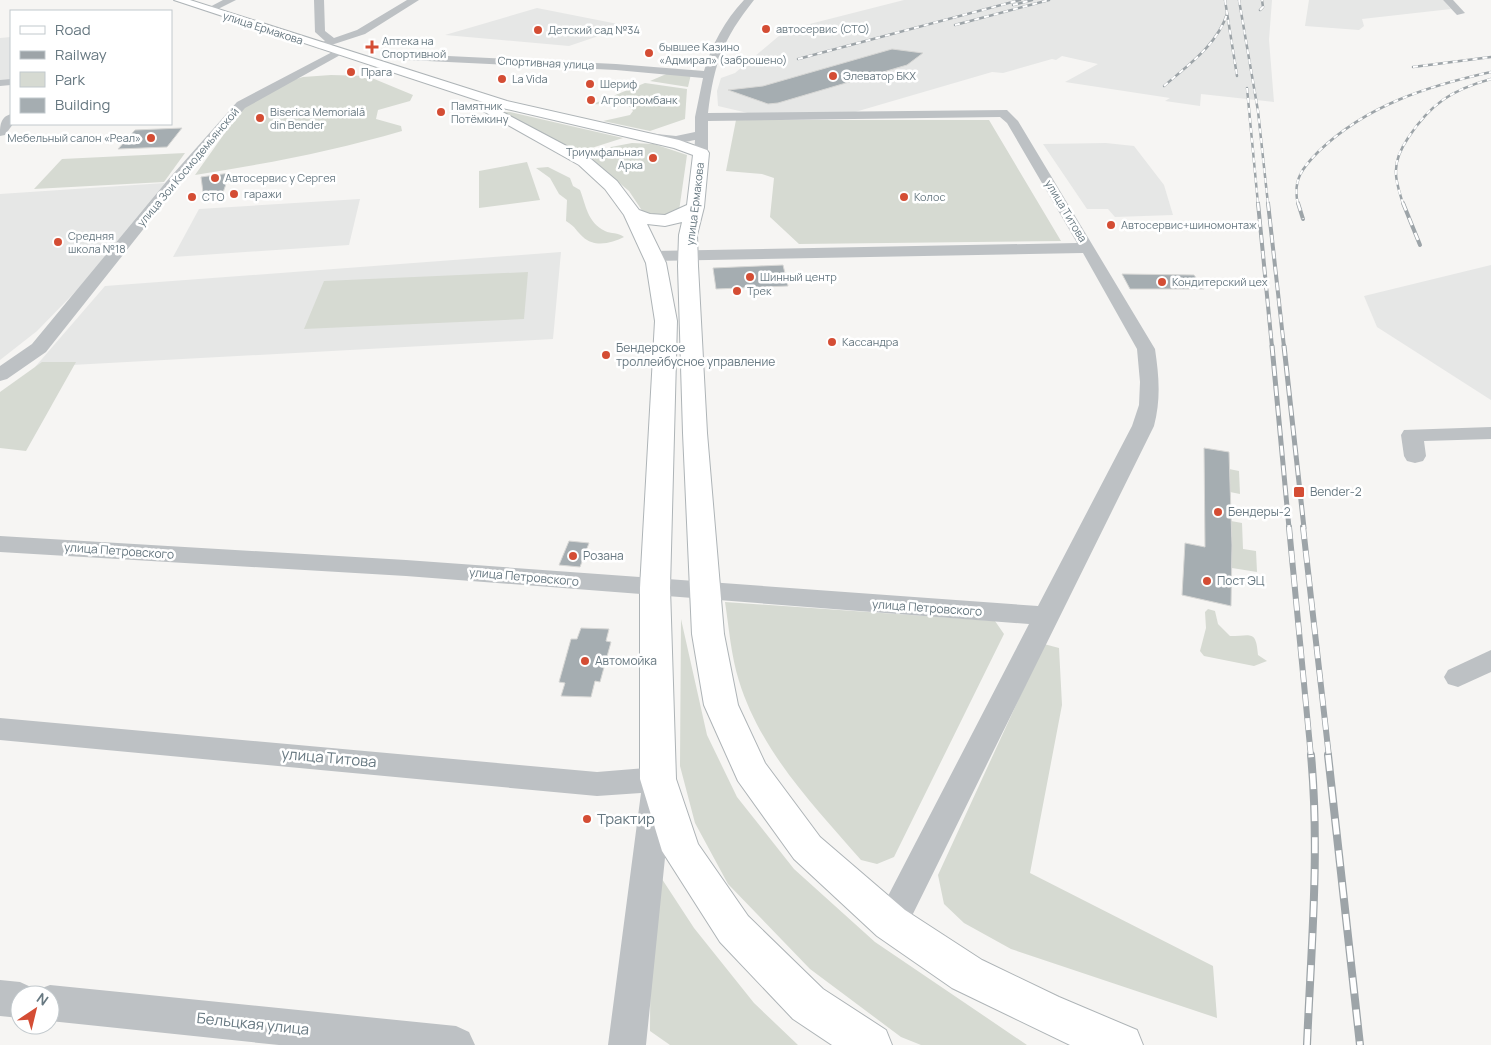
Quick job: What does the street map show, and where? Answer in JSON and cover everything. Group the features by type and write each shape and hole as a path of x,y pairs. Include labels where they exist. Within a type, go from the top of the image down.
{"main road":[{"name":"улица Ермакова","path":"179,0 319,46 339,49 503,104 679,145 701,153 695,207 688,235 695,433 708,634 721,705 751,771 806,848 891,923 967,974 1044,1012 1121,1045"},
{"name":"улица Ермакова","path":"339,49 596,152 612,185 633,214 654,256 666,321 655,588 658,779 681,850 734,929 808,1004 870,1045"},
{"path":"596,152 647,138"},
{"path":"633,214 656,221 669,220 684,216 695,207"}],"street":[{"path":"209,10 231,0"},
{"path":"319,0 320,32 339,49"},
{"name":"улица Зои Космодемьянской","path":"0,375 39,348 177,178 241,105 339,49 361,32 414,0"},
{"path":"701,153 703,134 701,117 707,75 729,25 738,10 749,0"},
{"path":"1448,0 1460,13"},
{"name":"Спортивная улица","path":"386,56 641,68 707,75"},
{"name":"улица Титова","path":"654,256 1088,248 1012,121 1003,114 701,117"},
{"path":"0,132 10,120"},
{"path":"647,138 676,140 703,134"},
{"path":"891,923 1143,426 1149,404 1150,382 1146,349 1088,248"},
{"path":"1415,456 1412,435 1491,433"},
{"name":"улица Петровского","path":"0,544 406,568 1047,616"},
{"path":"1458,677 1491,660"},
{"name":"улица Титова","path":"0,729 598,784 658,779"},
{"path":"627,1045 658,779"},
{"name":"Бельцкая улица","path":"60,1004 456,1045"}],"shaded area":[{"path":"904,0 1272,0 1269,40 1274,102 1201,94 1200,106 1165,101 1170,98 1065,82 1098,64 1062,56 1056,60 1052,59 1003,73 992,72 855,112 752,114 718,106 717,91 721,78 735,73 786,30"},
{"path":"1309,0 1443,0 1451,9 1362,19 1364,26 1359,30 1305,26"},
{"name":"Детский сад №34","path":"537,8 628,26 569,46 445,35"},
{"path":"10,37 10,80 0,80 0,38"},
{"path":"1106,143 1134,146 1164,185 1173,215 1115,217 1108,209 1087,209 1043,144"},
{"name":"Средняя школа №18","path":"165,183 76,291 37,331 0,360 0,194"},
{"path":"360,199 349,245 173,257 199,209"},
{"path":"561,252 553,339 35,367 105,286"},
{"path":"1491,265 1491,400 1377,327 1364,296"}],"green space":[{"path":"671,72 691,74 688,87 650,81"},
{"path":"331,75 367,76 413,95 410,101 378,110 376,119 401,126 402,131 351,145 195,175 244,106 286,82 303,77"},
{"path":"645,83 687,89 685,119 650,131 603,121 630,115 633,111 625,104 620,103 593,104"},
{"path":"500,112 510,112 623,138 579,152"},
{"name":"Колос","path":"736,120 989,120 1061,241 799,244 770,217 774,178 762,174 726,171"},
{"path":"632,143 654,144 687,155 679,211 670,216 645,215 629,191 591,159 611,147"},
{"path":"185,153 164,182 34,189 62,159"},
{"path":"527,162 540,200 479,208 479,171"},
{"path":"548,167 570,178 573,186 580,190 588,213 594,223 607,232 624,237 609,243 598,243 583,237 566,221 567,200 559,194 550,178 536,168"},
{"path":"528,272 524,319 304,329 324,281"},
{"path":"42,362 76,362 26,451 0,448 0,392"},
{"path":"1229,469 1239,471 1240,494 1230,492"},
{"path":"1231,521 1242,523 1243,549 1256,551 1257,572 1232,568 1232,552 1215,548 1215,534 1232,537"},
{"path":"725,602 995,621 1004,634 894,857 877,864 861,860 808,798 775,755 749,707 739,681 732,652"},
{"path":"1208,609 1215,611 1218,624 1230,636 1248,635 1254,638 1258,655 1267,661 1254,666 1204,656 1200,651 1206,628 1205,612"},
{"path":"681,619 707,735 737,797 794,869 875,942 1027,1045 921,1045 901,1037 810,969 728,884 695,823 680,766"},
{"path":"1044,644 1059,648 1062,705 1030,873 1213,966 1217,1018 1011,949 964,923 944,904 938,875"},
{"path":"660,876 694,928 754,1003 798,1045 670,1045 650,1031 651,881"}],"building":[{"name":"Элеватор БКХ","path":"892,49 923,53 907,65 778,103 768,104 728,90 763,86"},
{"name":"Мебельный салон «Реал»","path":"182,128 167,147 118,149 135,130"},
{"path":"230,173 221,198 204,200 201,177"},
{"name":"Шинный центр","path":"783,265 788,286 716,289 713,268"},
{"name":"Кондитерский цех","path":"1122,274 1194,275 1204,289 1130,289"},
{"path":"1204,448 1229,452 1232,545 1231,606 1182,595 1185,543 1205,547"},
{"name":"Розана","path":"569,541 589,543 580,567 559,565"},
{"name":"Автомойка","path":"581,628 609,629 606,641 611,642 600,682 595,681 591,697 561,696 565,683 559,682 571,639 577,639"}],"railway":[{"path":"798,59 1020,0"},
{"path":"1013,5 1032,0"},
{"path":"955,25 1049,0"},
{"path":"1225,0 1237,76"},
{"path":"1239,0 1258,111 1268,204"},
{"path":"1260,10 1263,7 1262,0"},
{"path":"1164,86 1209,45 1227,14"},
{"path":"1413,67 1491,57"},
{"path":"1298,204 1296,188 1304,168 1319,151 1357,121 1378,109 1422,91 1491,72"},
{"path":"1403,204 1397,183 1396,166 1408,138 1425,116 1443,100 1465,88 1491,79"},
{"path":"1247,88 1258,204"},
{"path":"1258,203 1272,347"},
{"path":"1268,203 1284,347"},
{"path":"1298,203 1303,219"},
{"path":"1403,203 1420,245"},
{"path":"1272,346 1289,528"},
{"path":"1284,346 1304,528"},
{"path":"1289,527 1311,757"},
{"path":"1303,527 1329,757"},
{"path":"1307,1045 1315,864 1314,791 1311,755"},
{"path":"1328,755 1360,1045"}],"place":[{"name":"автосервис (СТО)","path":"766,29"},
{"name":"Детский сад №34","path":"538,30"},
{"name":"Аптека на Спортивной","path":"372,47"},
{"name":"бывшее Казино «Адмирал» (заброшено)","path":"649,53"},
{"name":"Прага","path":"351,72"},
{"name":"Элеватор БКХ","path":"833,76"},
{"name":"La Vida","path":"502,79"},
{"name":"Шериф","path":"590,84"},
{"name":"Агропромбанк","path":"591,100"},
{"name":"Памятник Потёмкину","path":"441,112"},
{"name":"Biserica Memorială din Bender","path":"260,118"},
{"name":"Мебельный салон «Реал»","path":"151,138"},
{"name":"Триумфальная Арка","path":"653,158"},
{"name":"Автосервис у Сергея","path":"215,178"},
{"name":"гаражи","path":"234,194"},
{"name":"СТО","path":"192,197"},
{"name":"Колос","path":"904,197"},
{"name":"Автосервис+шиномонтаж","path":"1111,225"},
{"name":"Средняя школа №18","path":"58,242"},
{"name":"Шинный центр","path":"750,277"},
{"name":"Кондитерский цех","path":"1162,282"},
{"name":"Трек","path":"737,291"},
{"name":"Кассандра","path":"832,342"},
{"name":"Бендерское троллейбусное управление","path":"606,355"},
{"name":"Bender-2","path":"1299,492"},
{"name":"Бендеры-2","path":"1218,512"},
{"name":"Розана","path":"573,556"},
{"name":"Пост ЭЦ","path":"1207,581"},
{"name":"Автомойка","path":"585,661"},
{"name":"Трактир","path":"587,819"}]}
